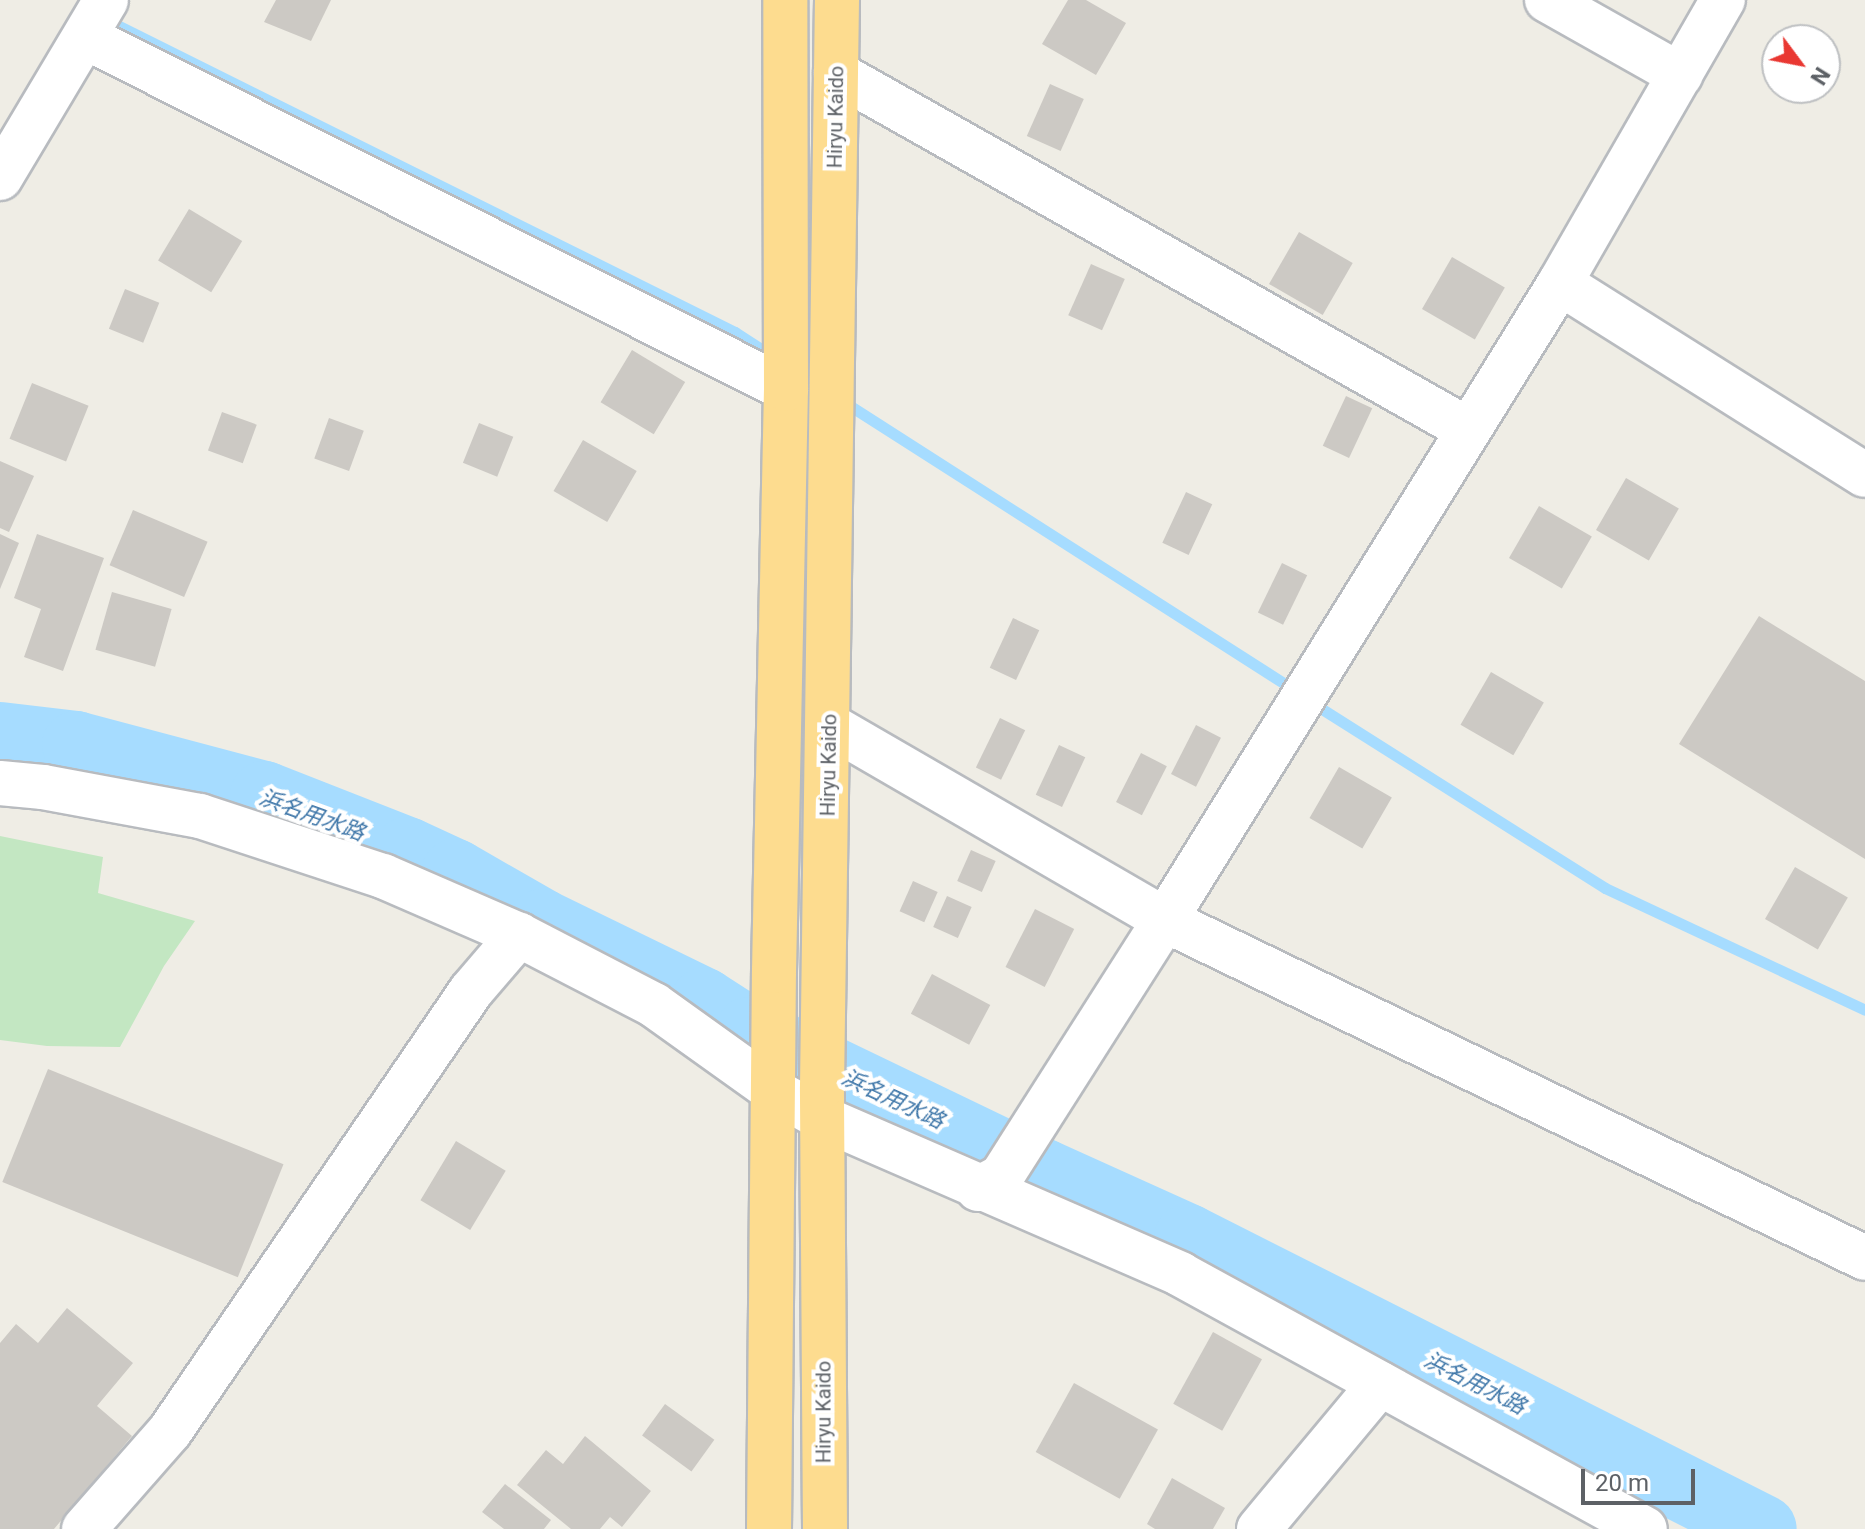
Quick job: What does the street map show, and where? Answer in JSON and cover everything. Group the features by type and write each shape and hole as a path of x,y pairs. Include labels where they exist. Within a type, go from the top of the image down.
{"highway":[{"path":"769,1529 774,971 786,389 785,0"},
{"name":"Hiryu Kaido","path":"825,1529 822,1102 837,0"}],"street":[{"path":"0,178 106,0"},
{"path":"1547,0 1680,75"},
{"path":"990,1183 1028,1133 1165,920 1560,283 1723,0"},
{"path":"85,37 786,389"},
{"path":"836,73 1467,429"},
{"path":"1560,283 1865,475"},
{"path":"829,725 1165,920 1865,1258"},
{"path":"0,783 43,787 200,816 383,876 519,935 654,1005 774,1079 1180,1274 1645,1529"},
{"path":"84,1529 170,1431 471,991 519,935"},
{"path":"1259,1529 1380,1384"}],"green space":[{"path":"0,836 103,857 98,893 195,921 164,966 120,1047 47,1046 0,1040"}],"building":[{"path":"276,0 331,0 311,41 264,22"},
{"path":"1068,0 1086,0 1126,23 1096,75 1042,44"},
{"path":"1050,84 1084,99 1061,151 1027,136"},
{"path":"189,209 242,241 211,292 158,260"},
{"path":"1299,232 1353,263 1323,315 1269,284"},
{"path":"1452,257 1505,288 1475,339 1422,309"},
{"path":"1091,264 1125,279 1102,330 1068,315"},
{"path":"125,289 159,303 143,343 109,329"},
{"path":"632,350 685,382 654,434 601,402"},
{"path":"32,383 89,406 66,461 10,439"},
{"path":"1346,396 1372,408 1349,458 1323,446"},
{"path":"222,412 257,425 243,463 208,451"},
{"path":"329,418 364,431 349,471 314,458"},
{"path":"479,423 513,437 497,477 463,463"},
{"path":"583,440 637,471 607,522 554,491"},
{"path":"0,461 34,476 9,532 0,528"},
{"path":"1626,478 1679,508 1649,560 1596,530"},
{"path":"1186,492 1212,504 1189,555 1162,543"},
{"path":"1539,506 1592,536 1562,588 1509,558"},
{"path":"133,510 208,542 184,597 110,565"},
{"path":"0,534 19,543 0,589"},
{"path":"37,534 104,558 63,671 24,657 41,609 14,598"},
{"path":"1282,563 1307,575 1283,625 1258,612"},
{"path":"112,592 172,609 155,667 95,650"},
{"path":"1759,616 1865,681 1865,859 1679,744"},
{"path":"1013,618 1039,630 1016,680 990,668"},
{"path":"1491,672 1544,703 1513,755 1460,725"},
{"path":"1000,718 1025,730 1001,780 976,767"},
{"path":"1196,725 1221,738 1196,787 1171,774"},
{"path":"1059,745 1085,757 1062,807 1036,795"},
{"path":"1141,753 1167,766 1142,815 1116,802"},
{"path":"1339,767 1392,798 1362,849 1310,818"},
{"path":"971,850 996,861 982,892 957,881"},
{"path":"1795,867 1848,897 1818,949 1765,919"},
{"path":"913,881 938,892 924,922 900,911"},
{"path":"947,896 972,907 958,938 933,927"},
{"path":"1035,909 1074,929 1045,987 1005,967"},
{"path":"932,974 990,1005 969,1045 911,1014"},
{"path":"48,1069 284,1164 238,1277 2,1182"},
{"path":"456,1141 506,1171 470,1230 420,1200"},
{"path":"67,1308 133,1363 97,1406 132,1436 54,1529 0,1529 0,1343 16,1324 38,1343"},
{"path":"1213,1332 1262,1359 1222,1431 1173,1404"},
{"path":"1074,1383 1158,1430 1120,1499 1036,1452"},
{"path":"665,1404 714,1440 691,1471 642,1436"},
{"path":"585,1436 651,1491 622,1527 610,1517 600,1529 571,1529 517,1485 546,1450 563,1464"},
{"path":"1172,1478 1225,1508 1213,1529 1155,1529 1147,1524"},
{"path":"505,1484 551,1520 544,1529 504,1529 482,1512"}],"waterway":[{"path":"119,26 735,332 775,358"},
{"path":"844,402 1288,686"},
{"path":"1322,709 1605,888 1865,1010"},
{"name":"浜名用水路","path":"0,736 76,745 264,795 407,851 455,873 542,923 704,1002 749,1031 1044,1173 1188,1238 1763,1529"}]}
